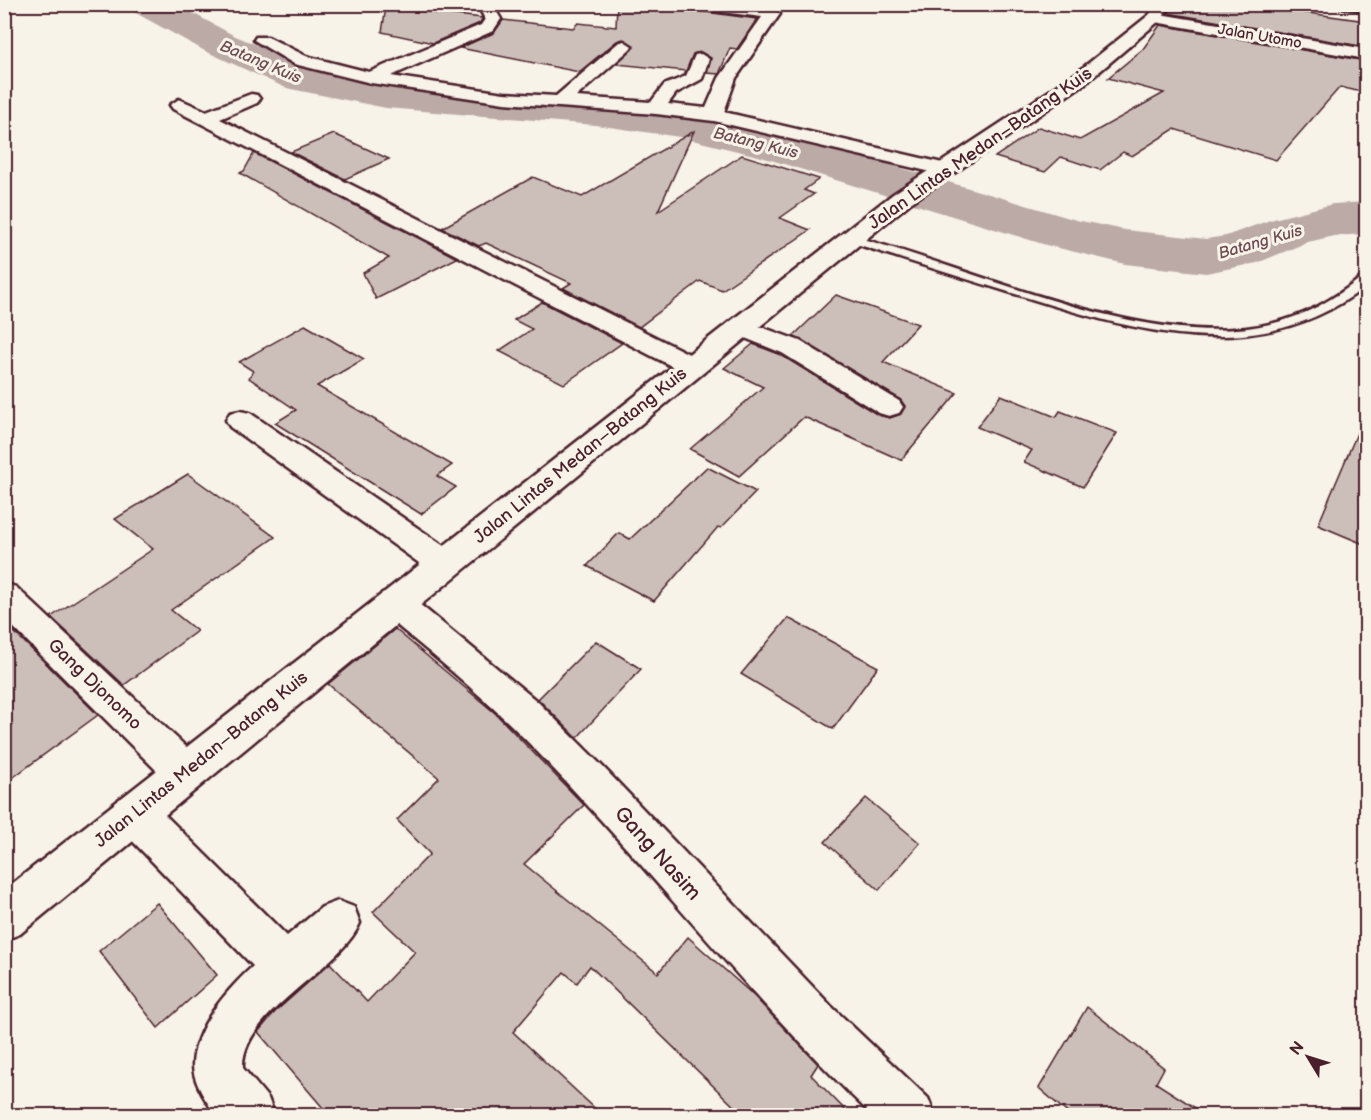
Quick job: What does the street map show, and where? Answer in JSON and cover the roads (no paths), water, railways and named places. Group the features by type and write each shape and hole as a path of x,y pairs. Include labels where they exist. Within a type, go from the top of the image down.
{"main road":[{"path":"371,78 487,28 493,19 484,4"},
{"path":"698,4 772,14 723,88 714,108 714,115"},
{"path":"1346,4 1366,7"},
{"name":"Jalan Utomo","path":"1160,11 1366,54"},
{"name":"Jalan Lintas Medan–Batang Kuis","path":"4,918 394,603 901,199 1060,93 1160,11"},
{"path":"262,40 300,60 371,78 504,98 656,108 714,115 935,175"},
{"path":"561,101 624,46"},
{"path":"656,108 670,88 693,79 701,59"},
{"path":"208,117 251,99"},
{"path":"179,105 208,117 690,366"},
{"path":"739,327 791,347 889,407"},
{"path":"240,420 445,564"},
{"name":"Gang Djonomo","path":"4,596 185,772"},
{"name":"Gang Nasim","path":"394,603 540,729 633,825 766,974 910,1116"},
{"path":"134,813 286,967"},
{"path":"250,1116 220,1076 218,1064 221,1049 235,1017 286,967 338,923"}],"lane":[{"path":"851,239 1093,314 1152,326 1214,334 1259,330 1304,319 1335,304 1366,280"}],"waterway":[{"name":"Batang Kuis","path":"147,4 219,43 301,79 386,95 595,112 680,123 773,145 1065,234 1125,247 1206,256 1237,251 1289,231 1333,220 1366,218"}]}
